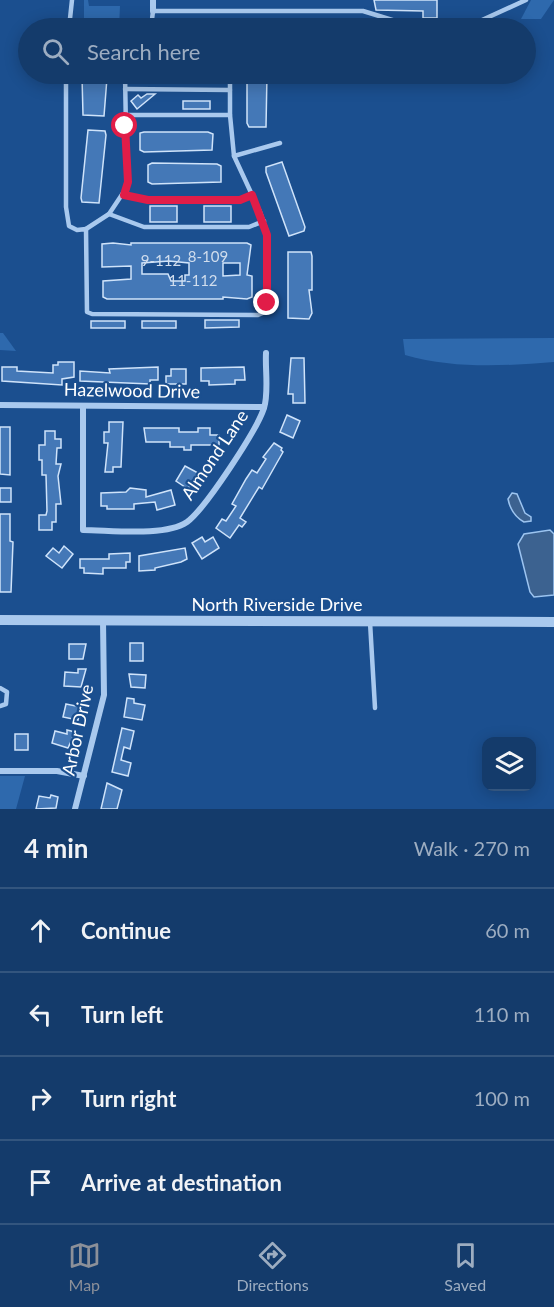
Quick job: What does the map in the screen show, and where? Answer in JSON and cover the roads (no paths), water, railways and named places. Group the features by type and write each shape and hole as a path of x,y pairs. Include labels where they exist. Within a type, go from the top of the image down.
{"street":[{"path":"153,0 153,11"},
{"name":"Almond Lane","path":"83,406 83,530 164,530 186,522 204,504 255,427 264,407 266,353"},
{"name":"Hazelwood Drive","path":"0,405 264,407"},
{"name":"North Riverside Drive","path":"0,620 554,622"},
{"name":"Arbor Drive","path":"75,809 104,695 103,621"},
{"path":"0,771 57,771 84,776"}],"lane":[{"path":"70,18 72,0"},
{"path":"487,18 526,0"},
{"path":"152,18 153,11 363,11 385,18"},
{"path":"66,84 66,207 69,226 77,230 86,229 110,214 124,195 128,182 125,84"},
{"path":"86,229 86,308 89,314 258,315 265,312 268,239 264,221 234,156 230,84"},
{"path":"125,89 230,90"},
{"path":"125,115 230,115"},
{"path":"234,156 280,142"},
{"path":"124,195 148,200 240,200 252,195"},
{"path":"110,214 144,227 249,227 264,221"},
{"path":"369,622 375,708"},
{"path":"0,688 6,692 8,699 6,704 0,706"}]}
